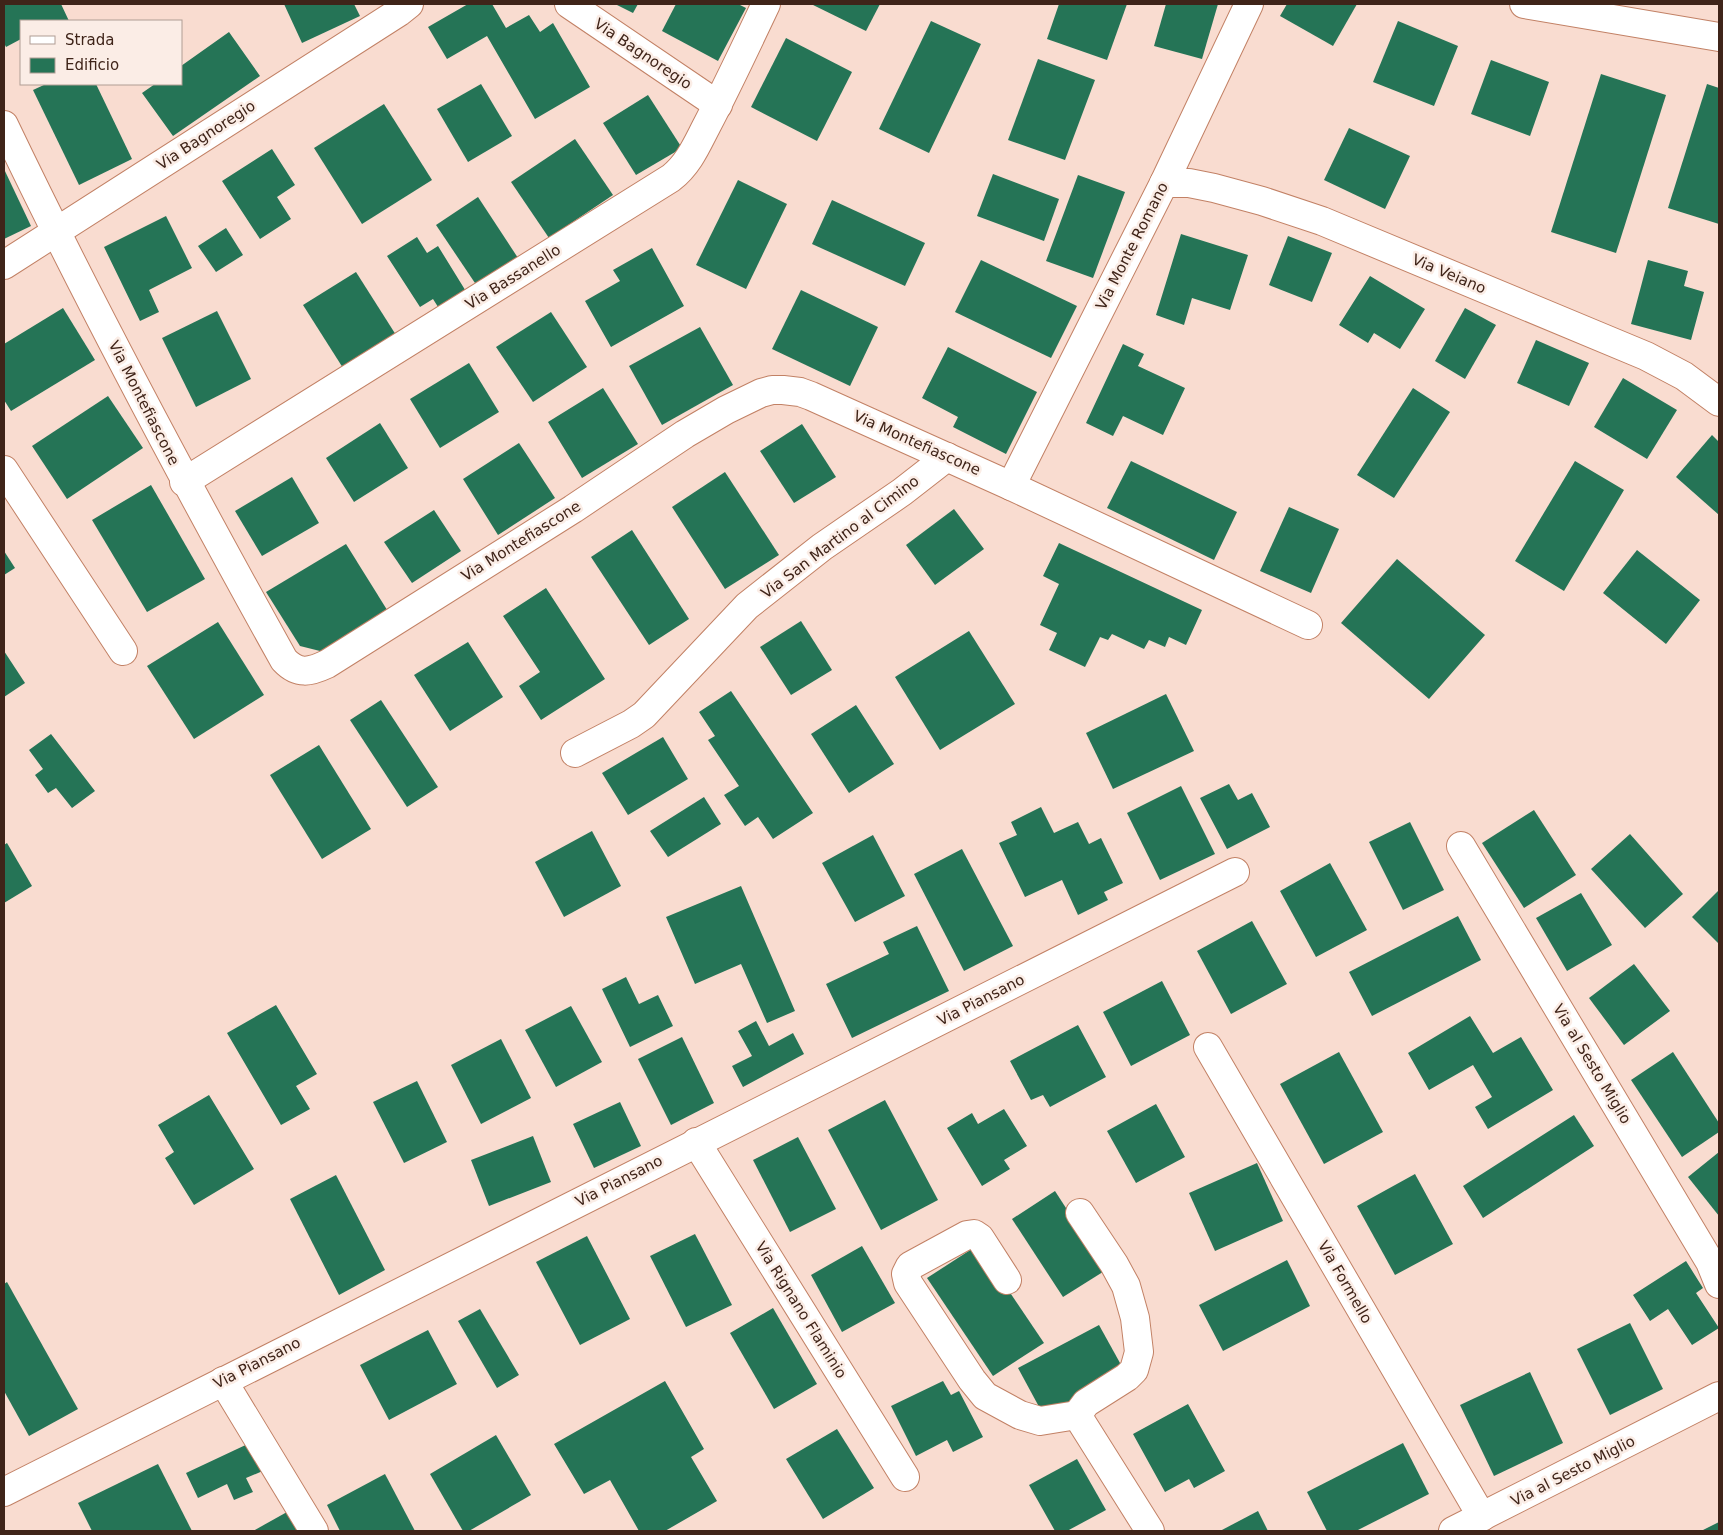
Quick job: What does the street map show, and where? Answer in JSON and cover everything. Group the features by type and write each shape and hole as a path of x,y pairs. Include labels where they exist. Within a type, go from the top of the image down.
{"street":[{"name":"Via Bagnoregio","path":"569,4 718,105"},
{"name":"Via Bassanello","path":"184,482 671,178 686,164 718,105 766,4"},
{"name":"Via Monte Romano","path":"1011,486 1164,183 1249,4"},
{"path":"1524,4 1719,37"},
{"name":"Via Bagnoregio","path":"4,265 393,9"},
{"name":"Via Montefiascone","path":"4,125 55,232 184,482 284,660 294,669 304,671 327,664 573,509 684,434 761,393 784,390 800,392 947,457 1308,625"},
{"name":"Via Veiano","path":"1164,183 1189,183 1214,188 1262,201 1322,221 1646,356 1684,376 1719,402"},
{"name":"Via San Martino al Cimino","path":"575,753 631,724 644,715 747,606 822,547 902,492 947,457"},
{"path":"4,470 123,651"},
{"name":"Via al Sesto Miglio","path":"1461,846 1710,1262 1719,1284"},
{"name":"Via Piansano","path":"4,1492 223,1380 1235,872"},
{"name":"Via Formello","path":"1208,1047 1482,1517"},
{"name":"Via Rignano Flaminio","path":"696,1142 905,1477"},
{"path":"1008,1280 980,1238 974,1234 967,1235 910,1266 906,1274 908,1283 972,1380 985,1396 1008,1409 1040,1421 1077,1415 1086,1403 1127,1377 1134,1370 1139,1352 1135,1318 1126,1286 1114,1264 1080,1213"},
{"path":"223,1380 314,1531"},
{"name":"Via al Sesto Miglio","path":"1453,1531 1719,1396"},
{"path":"1077,1415 1150,1531"}],"building":[{"path":"4,4 61,4 69,20 20,20 20,40 6,47 4,43"},
{"path":"284,4 354,4 360,16 302,43"},
{"path":"468,4 492,4 506,28 529,15 540,32 553,23 590,87 535,119 487,36 447,59 428,27"},
{"path":"615,4 638,4 633,13"},
{"path":"676,4 738,4 746,8 718,61 662,31"},
{"path":"811,4 880,4 866,31"},
{"path":"1059,4 1127,4 1107,60 1047,39"},
{"path":"1166,4 1218,4 1202,59 1154,46"},
{"path":"1287,4 1357,4 1333,46 1280,16"},
{"path":"931,21 981,44 929,153 879,129"},
{"path":"1398,21 1458,46 1434,106 1373,82"},
{"path":"229,32 260,76 173,136 142,93 154,85 182,85 182,65"},
{"path":"786,38 852,72 817,141 751,107"},
{"path":"1038,59 1095,80 1065,160 1008,140"},
{"path":"1491,60 1549,82 1530,136 1471,114"},
{"path":"1601,74 1666,95 1616,253 1551,232"},
{"path":"481,84 512,136 468,162 437,109"},
{"path":"1707,84 1719,88 1719,224 1668,208"},
{"path":"44,85 96,85 132,159 79,185 33,90"},
{"path":"648,95 682,148 636,175 603,123"},
{"path":"384,104 432,180 362,224 314,148"},
{"path":"1349,128 1410,156 1385,209 1324,180"},
{"path":"575,139 613,195 549,238 511,182"},
{"path":"272,149 295,185 277,197 291,219 260,239 222,181"},
{"path":"4,169 31,226 4,239"},
{"path":"993,174 1059,199 1044,241 977,216"},
{"path":"1078,175 1125,192 1093,278 1046,261"},
{"path":"738,180 787,204 746,289 696,265"},
{"path":"478,197 518,258 477,286 436,225"},
{"path":"832,200 925,243 905,286 812,244"},
{"path":"166,216 192,268 149,290 159,312 140,321 104,247"},
{"path":"226,228 243,255 216,272 198,246"},
{"path":"1181,234 1248,255 1230,310 1192,298 1184,325 1156,315"},
{"path":"1288,236 1332,253 1312,302 1269,285"},
{"path":"417,237 427,253 438,246 467,293 440,310 433,299 420,307 387,256"},
{"path":"652,248 684,306 611,347 585,301 620,281 613,270"},
{"path":"981,260 1077,306 1051,358 955,312"},
{"path":"1648,260 1688,271 1684,286 1704,292 1691,340 1631,324"},
{"path":"356,272 396,335 343,368 303,305"},
{"path":"1370,276 1425,309 1400,349 1374,333 1368,343 1339,325"},
{"path":"801,290 878,327 850,386 772,349"},
{"path":"63,308 95,360 11,411 4,400 4,344"},
{"path":"1465,308 1496,325 1465,379 1435,361"},
{"path":"217,311 251,379 196,407 162,338"},
{"path":"551,312 587,367 533,402 496,347"},
{"path":"700,327 733,385 662,425 629,366"},
{"path":"1536,340 1589,363 1569,406 1517,383"},
{"path":"1123,344 1144,354 1138,366 1185,388 1163,435 1123,416 1113,436 1086,423"},
{"path":"948,347 1037,392 1006,454 953,427 958,417 922,398"},
{"path":"469,363 499,412 440,448 410,399"},
{"path":"1623,378 1677,410 1647,459 1594,427"},
{"path":"603,388 638,444 582,478 548,422"},
{"path":"1413,388 1450,412 1394,498 1357,475"},
{"path":"108,396 143,448 67,499 32,446"},
{"path":"380,423 408,468 354,502 326,458"},
{"path":"802,424 836,477 794,503 760,451"},
{"path":"1712,435 1719,442 1719,515 1676,477"},
{"path":"519,443 555,498 498,535 463,479"},
{"path":"1131,461 1237,512 1214,560 1107,508"},
{"path":"1575,461 1624,490 1564,591 1515,561"},
{"path":"725,472 779,555 725,589 672,507"},
{"path":"292,477 319,523 262,556 235,511"},
{"path":"151,485 205,579 147,612 92,520"},
{"path":"1289,507 1339,529 1311,593 1260,571"},
{"path":"954,509 984,549 935,585 906,545"},
{"path":"434,510 461,551 412,583 384,542"},
{"path":"632,530 689,619 649,645 591,557"},
{"path":"1059,543 1202,610 1186,645 1169,637 1165,647 1149,640 1144,649 1112,634 1108,640 1100,637 1085,667 1049,650 1057,633 1040,625 1059,584 1043,576"},
{"path":"346,544 389,613 324,652 300,646 266,592"},
{"path":"1637,550 1700,600 1666,644 1603,593"},
{"path":"4,551 15,568 4,575"},
{"path":"1397,559 1485,635 1429,699 1341,623"},
{"path":"546,588 605,679 541,720 519,686 540,672 503,616"},
{"path":"801,621 832,670 791,695 760,647"},
{"path":"218,622 264,695 194,739 147,666"},
{"path":"969,631 1015,704 940,750 895,677"},
{"path":"468,642 503,697 450,731 414,675"},
{"path":"4,651 25,683 4,697"},
{"path":"731,691 813,813 773,839 758,817 745,826 724,795 739,786 708,740 715,736 699,712"},
{"path":"1166,694 1194,751 1113,789 1086,733"},
{"path":"381,700 438,787 407,807 350,720"},
{"path":"856,705 894,764 849,793 811,734"},
{"path":"51,734 95,791 72,808 56,788 48,793 35,775 43,769 29,750"},
{"path":"663,737 688,779 628,815 602,773"},
{"path":"319,745 371,829 322,859 270,775"},
{"path":"1229,784 1238,800 1252,793 1270,827 1227,849 1200,798"},
{"path":"1181,786 1215,854 1160,880 1127,813"},
{"path":"704,797 721,824 668,857 650,831"},
{"path":"1041,807 1054,833 1078,822 1089,844 1101,838 1123,883 1104,892 1108,900 1078,915 1062,880 1025,897 999,843 1017,835 1011,822"},
{"path":"1534,810 1576,875 1524,908 1482,843"},
{"path":"1410,822 1444,890 1403,910 1369,842"},
{"path":"592,831 621,886 564,917 535,862"},
{"path":"1630,834 1683,894 1645,928 1591,869"},
{"path":"873,835 905,896 855,922 822,863"},
{"path":"7,843 32,886 4,903 4,845"},
{"path":"962,849 1013,946 964,971 914,874"},
{"path":"1330,863 1367,930 1316,957 1280,891"},
{"path":"741,886 795,1011 767,1023 741,964 695,984 666,917"},
{"path":"1719,890 1719,944 1692,917"},
{"path":"1581,893 1612,945 1567,971 1536,918"},
{"path":"1458,916 1481,960 1372,1016 1349,972"},
{"path":"1252,921 1287,984 1231,1014 1197,951"},
{"path":"917,926 949,991 852,1038 826,984 889,954 883,942"},
{"path":"1634,964 1670,1011 1624,1045 1589,998"},
{"path":"626,977 639,1004 658,995 673,1026 630,1047 602,989"},
{"path":"1162,981 1190,1035 1131,1066 1103,1012"},
{"path":"276,1005 317,1074 296,1086 310,1109 281,1125 227,1033"},
{"path":"571,1006 602,1062 556,1087 525,1030"},
{"path":"1470,1016 1493,1053 1521,1037 1553,1090 1488,1129 1475,1107 1492,1097 1473,1065 1429,1090 1408,1053"},
{"path":"756,1021 769,1046 793,1033 804,1054 743,1087 732,1066 752,1056 738,1031"},
{"path":"1078,1025 1106,1077 1050,1107 1043,1095 1031,1100 1010,1061"},
{"path":"682,1037 714,1103 671,1125 638,1059"},
{"path":"501,1039 531,1098 481,1124 451,1065"},
{"path":"1339,1052 1383,1132 1324,1164 1280,1084"},
{"path":"1673,1052 1719,1123 1719,1132 1682,1157 1631,1080"},
{"path":"417,1081 447,1142 404,1163 373,1102"},
{"path":"209,1095 254,1169 194,1205 165,1158 174,1152 158,1125"},
{"path":"885,1100 938,1200 881,1230 828,1130"},
{"path":"620,1102 641,1146 594,1168 573,1124"},
{"path":"1156,1104 1185,1157 1136,1183 1107,1131"},
{"path":"1004,1109 1027,1146 1004,1160 1010,1169 982,1186 947,1128 972,1113 978,1124"},
{"path":"1574,1115 1594,1146 1483,1218 1463,1186"},
{"path":"533,1136 551,1182 489,1206 471,1160"},
{"path":"798,1137 836,1209 790,1232 753,1160"},
{"path":"1719,1152 1719,1216 1688,1177"},
{"path":"1257,1163 1283,1221 1215,1251 1189,1193"},
{"path":"1415,1174 1453,1244 1395,1275 1357,1206"},
{"path":"336,1175 385,1270 339,1295 290,1199"},
{"path":"1055,1191 1106,1270 1063,1297 1012,1219"},
{"path":"695,1234 732,1305 686,1327 650,1256"},
{"path":"587,1236 630,1319 580,1345 536,1262"},
{"path":"978,1245 1044,1343 993,1376 927,1278"},
{"path":"862,1246 895,1303 842,1332 811,1275"},
{"path":"1287,1260 1310,1306 1223,1351 1199,1305"},
{"path":"1686,1261 1703,1288 1696,1293 1719,1328 1692,1345 1668,1309 1650,1321 1633,1295"},
{"path":"7,1282 78,1409 29,1436 4,1391 4,1284"},
{"path":"773,1308 817,1384 774,1409 730,1333"},
{"path":"480,1309 519,1375 497,1388 458,1321"},
{"path":"1630,1323 1663,1389 1610,1415 1577,1349"},
{"path":"1099,1325 1125,1372 1044,1416 1018,1368"},
{"path":"428,1330 457,1384 389,1420 360,1365"},
{"path":"1530,1372 1563,1443 1494,1476 1460,1405"},
{"path":"665,1381 704,1449 691,1457 717,1501 665,1531 639,1531 610,1480 584,1494 554,1444"},
{"path":"943,1381 951,1395 959,1391 983,1437 953,1452 947,1440 916,1456 891,1406"},
{"path":"1188,1404 1225,1471 1194,1488 1189,1479 1165,1492 1133,1434"},
{"path":"837,1429 874,1488 823,1519 786,1459"},
{"path":"496,1435 531,1495 469,1531 463,1531 430,1474"},
{"path":"252,1442 265,1470 246,1478 253,1492 234,1500 227,1484 198,1498 186,1473"},
{"path":"1403,1443 1429,1494 1356,1531 1327,1531 1307,1492"},
{"path":"1077,1459 1106,1510 1067,1531 1055,1531 1029,1485"},
{"path":"158,1464 192,1531 92,1531 78,1503"},
{"path":"385,1474 415,1531 340,1531 327,1505"},
{"path":"1258,1511 1268,1531 1220,1531"},
{"path":"287,1512 299,1531 253,1531"},
{"path":"1719,1522 1719,1531 1701,1531"}]}
